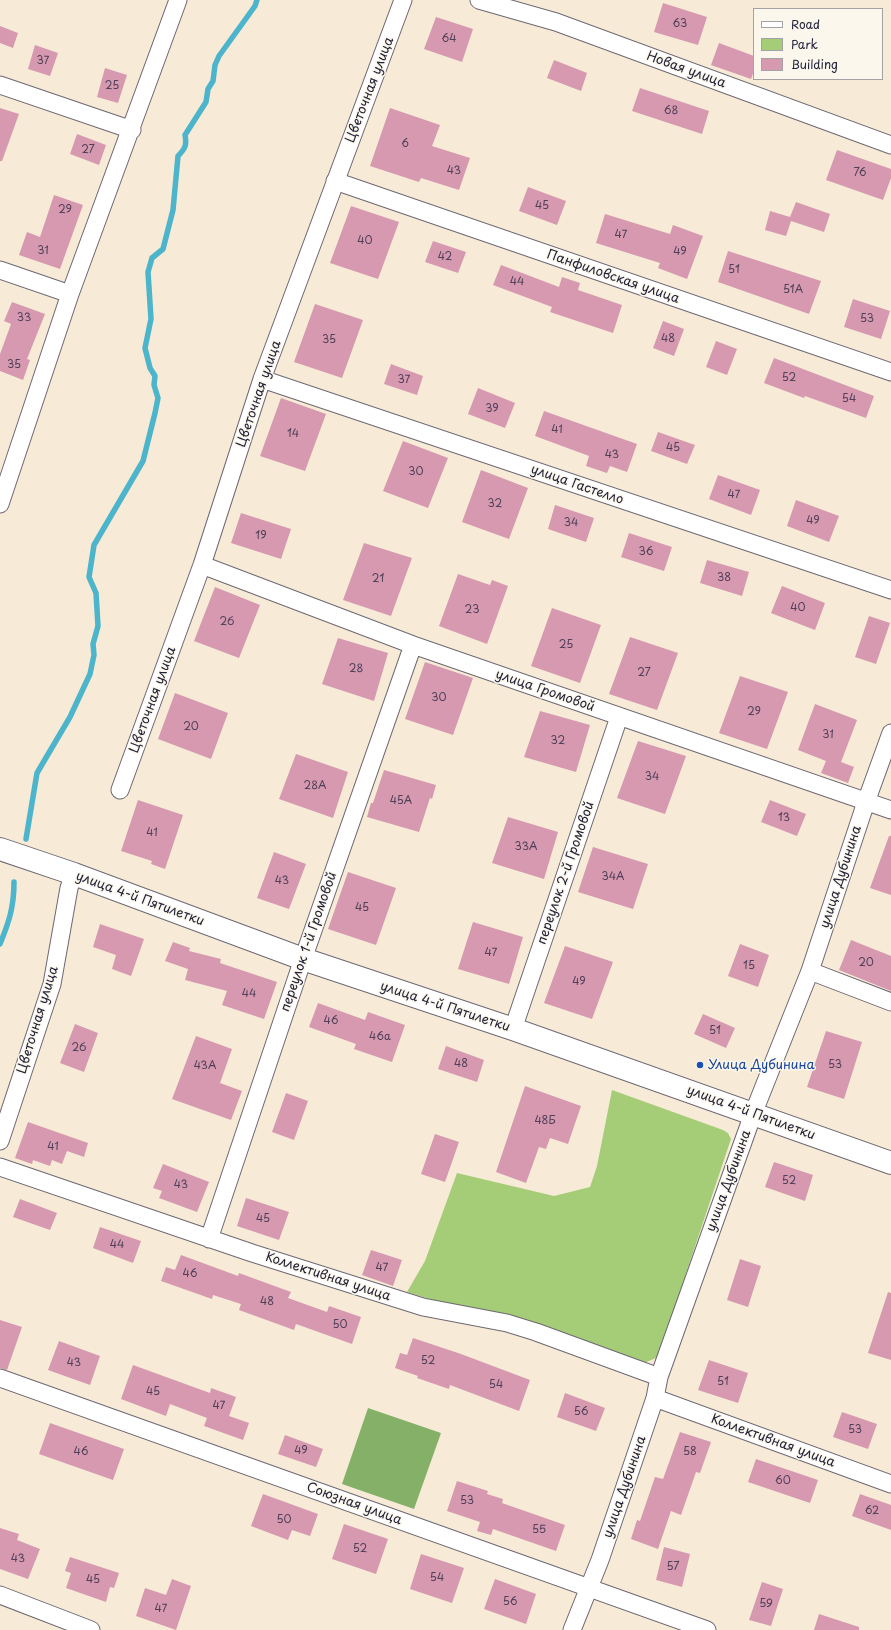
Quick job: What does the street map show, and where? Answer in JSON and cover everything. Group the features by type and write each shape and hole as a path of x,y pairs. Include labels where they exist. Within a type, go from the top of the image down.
{"street":[{"path":"0,504 70,294 132,130 178,0"},
{"name":"Цветочная улица","path":"120,790 202,564 262,379 403,0"},
{"name":"Новая улица","path":"480,0 556,22 891,145"},
{"path":"0,85 132,130"},
{"name":"Панфиловская улица","path":"335,181 891,372"},
{"path":"0,270 70,294"},
{"name":"улица Гастелло","path":"262,379 891,590"},
{"name":"улица Громовой","path":"202,564 413,645 891,810"},
{"name":"переулок 1-й Громовой","path":"210,1239 303,959 413,645"},
{"name":"переулок 2-й Громовой","path":"513,1029 619,717"},
{"name":"улица Дубинина","path":"572,1630 600,1560 655,1398 659,1377 753,1114 810,971 866,802 891,733"},
{"name":"улица 4-й Пятилетки","path":"0,849 74,874 303,959 513,1029 891,1163"},
{"name":"Цветочная улица","path":"0,1141 52,984 69,888 74,874"},
{"path":"810,971 891,1002"},
{"name":"Коллективная улица","path":"0,1167 210,1239 423,1307 507,1324 536,1332 659,1377"},
{"name":"Союзная улица","path":"0,1378 707,1630"},
{"name":"Коллективная улица","path":"655,1398 891,1484"},
{"path":"0,1595 91,1630"}],"green space":[{"path":"612,1090 723,1130 728,1133 731,1139 660,1351 656,1358 644,1363 538,1324 433,1300 407,1292 425,1261 457,1173 554,1196 590,1187 597,1166"},
{"path":"368,1408 441,1433 414,1509 342,1484"}],"building":[{"path":"663,3 707,17 698,45 654,32"},
{"path":"436,17 473,29 462,62 424,49"},
{"path":"0,26 18,33 13,48 0,43"},
{"path":"719,43 753,56 753,74 751,79 711,65"},
{"path":"35,45 58,53 50,76 28,69"},
{"path":"554,60 587,73 581,91 547,78"},
{"path":"105,68 127,75 118,103 97,97"},
{"path":"640,88 709,111 702,134 632,111"},
{"path":"0,108 19,114 2,161 0,161"},
{"path":"390,108 440,125 432,146 470,158 459,190 421,178 419,182 370,166"},
{"path":"77,134 106,145 99,165 70,154"},
{"path":"837,150 891,169 891,178 883,200 826,180"},
{"path":"528,187 566,201 557,225 519,211"},
{"path":"54,195 83,205 60,269 19,255 27,232 40,237"},
{"path":"796,202 830,214 824,232 791,221 786,236 765,230 770,211 790,217"},
{"path":"351,206 399,222 378,279 330,263"},
{"path":"605,214 670,234 673,225 703,236 687,279 658,268 660,263 596,243"},
{"path":"433,241 466,252 458,273 425,262"},
{"path":"728,251 821,281 809,314 718,282"},
{"path":"501,265 559,287 562,277 580,283 578,290 622,305 613,333 550,312 552,307 493,285"},
{"path":"853,299 890,311 881,339 844,327"},
{"path":"12,302 45,314 27,359 30,360 23,380 0,371 0,354 11,324 4,321"},
{"path":"315,304 363,320 342,378 294,362"},
{"path":"663,321 684,329 674,356 653,348"},
{"path":"716,341 737,349 727,375 706,367"},
{"path":"774,358 874,396 866,418 805,396 804,398 764,383"},
{"path":"391,364 423,376 417,395 384,384"},
{"path":"478,388 515,403 505,428 468,414"},
{"path":"281,398 326,414 305,471 260,456"},
{"path":"544,411 637,444 627,472 610,466 607,473 586,466 589,456 535,436"},
{"path":"658,432 695,445 687,464 651,451"},
{"path":"403,441 448,458 428,508 383,491"},
{"path":"481,470 528,488 509,539 462,522"},
{"path":"718,475 760,490 751,515 709,499"},
{"path":"796,500 839,516 829,542 787,526"},
{"path":"555,505 594,518 586,542 548,529"},
{"path":"241,513 291,529 281,559 231,543"},
{"path":"629,533 672,547 664,571 621,557"},
{"path":"364,543 412,558 391,616 343,600"},
{"path":"707,560 749,572 742,596 700,583"},
{"path":"458,574 490,585 492,580 508,586 487,644 439,626"},
{"path":"782,586 825,603 815,630 771,613"},
{"path":"215,587 260,605 239,658 194,641"},
{"path":"552,608 601,625 580,683 531,666"},
{"path":"869,616 890,623 876,664 855,657"},
{"path":"630,637 678,653 657,710 609,694"},
{"path":"338,638 388,653 374,701 322,684"},
{"path":"425,662 473,678 453,735 405,719"},
{"path":"740,676 788,692 767,749 719,733"},
{"path":"175,693 228,713 211,759 158,739"},
{"path":"815,704 857,720 841,762 854,767 848,783 821,773 826,761 798,750"},
{"path":"540,711 590,725 576,772 524,757"},
{"path":"638,741 686,756 665,814 617,798"},
{"path":"296,754 348,772 333,818 279,799"},
{"path":"384,770 436,785 432,799 430,798 419,832 367,817"},
{"path":"138,800 183,815 165,869 151,864 152,861 121,851"},
{"path":"770,800 806,814 797,836 761,822"},
{"path":"508,817 558,832 544,879 492,863"},
{"path":"889,836 891,836 891,895 870,888"},
{"path":"593,847 648,864 633,909 578,892"},
{"path":"274,852 306,864 289,909 257,898"},
{"path":"348,872 396,888 376,945 328,929"},
{"path":"473,922 523,937 509,984 458,969"},
{"path":"100,924 144,939 131,976 112,969 116,955 93,947"},
{"path":"851,940 891,956 891,991 839,970"},
{"path":"173,942 190,948 189,951 221,959 220,963 277,982 264,1019 222,1005 227,991 185,980 188,969 165,961"},
{"path":"740,944 769,955 758,987 728,976"},
{"path":"565,946 613,962 592,1019 544,1003"},
{"path":"318,1003 365,1020 368,1012 405,1025 392,1062 354,1049 356,1044 309,1027"},
{"path":"703,1014 735,1028 726,1048 694,1034"},
{"path":"75,1024 98,1033 84,1072 60,1063"},
{"path":"826,1031 862,1042 844,1099 807,1087"},
{"path":"196,1036 232,1049 220,1083 242,1091 231,1120 172,1099"},
{"path":"446,1046 484,1060 477,1082 438,1069"},
{"path":"525,1086 581,1106 568,1144 550,1138 546,1149 539,1147 526,1183 496,1172"},
{"path":"286,1093 308,1101 294,1140 272,1132"},
{"path":"28,1122 88,1143 84,1157 67,1151 62,1164 52,1160 50,1166 33,1160 32,1164 15,1158"},
{"path":"435,1134 459,1142 445,1182 421,1174"},
{"path":"774,1162 813,1175 805,1201 765,1187"},
{"path":"163,1164 209,1182 197,1212 159,1198 162,1191 153,1188"},
{"path":"246,1198 289,1212 279,1240 237,1226"},
{"path":"20,1199 57,1213 50,1230 13,1217"},
{"path":"100,1227 141,1241 133,1263 93,1248"},
{"path":"371,1250 402,1260 393,1286 362,1275"},
{"path":"181,1255 238,1276 239,1273 291,1292 288,1298 327,1312 329,1306 361,1317 352,1344 296,1324 294,1330 239,1310 241,1304 213,1295 212,1299 161,1281 166,1267 175,1270"},
{"path":"740,1259 761,1266 748,1307 727,1300"},
{"path":"888,1292 891,1293 891,1360 868,1353"},
{"path":"0,1320 22,1327 7,1370 0,1368"},
{"path":"413,1338 530,1380 519,1411 450,1385 449,1389 417,1378 418,1376 395,1368 400,1353 407,1355"},
{"path":"59,1341 100,1356 90,1385 48,1370"},
{"path":"709,1360 748,1373 738,1403 698,1390"},
{"path":"133,1365 210,1393 211,1388 236,1397 229,1416 249,1423 243,1440 204,1426 207,1418 170,1404 166,1416 121,1399"},
{"path":"565,1393 605,1408 596,1431 557,1417"},
{"path":"842,1412 877,1424 868,1449 833,1437"},
{"path":"50,1423 124,1449 113,1480 39,1454"},
{"path":"680,1432 711,1442 700,1473 696,1472 681,1515 671,1511 658,1549 631,1539 637,1520 640,1521 655,1477 663,1479"},
{"path":"285,1435 323,1449 316,1467 278,1454"},
{"path":"756,1459 818,1480 810,1503 748,1482"},
{"path":"457,1481 488,1491 487,1494 503,1499 502,1503 565,1525 556,1551 493,1529 491,1535 477,1531 480,1522 447,1511"},
{"path":"263,1494 318,1514 310,1536 292,1530 288,1540 251,1526"},
{"path":"860,1494 891,1505 891,1530 852,1516"},
{"path":"344,1524 388,1539 376,1574 332,1559"},
{"path":"0,1528 19,1534 17,1540 40,1549 28,1579 0,1569"},
{"path":"664,1547 690,1554 682,1587 656,1580"},
{"path":"421,1554 464,1568 452,1603 410,1589"},
{"path":"70,1557 119,1573 114,1588 110,1587 106,1602 66,1588 71,1573 65,1571"},
{"path":"172,1579 191,1586 176,1630 136,1616 145,1588 166,1595"},
{"path":"495,1579 536,1594 526,1624 484,1609"},
{"path":"762,1582 783,1589 771,1626 749,1620"},
{"path":"819,1614 859,1627 859,1630 814,1630"}],"waterway":[{"path":"26,839 37,773 70,717 90,674 94,655 93,644 98,626 96,593 89,577 94,545 143,461 155,413 158,398 154,385 155,376 150,368 145,348 151,319 148,272 152,258 163,249 173,210 178,156 185,147 185,135 206,102 208,89 213,81 215,65 219,56 255,6 257,0"},
{"path":"0,944 10,914 14,882"}],"place":[{"name":"Улица Дубинина","path":"700,1065"}]}
